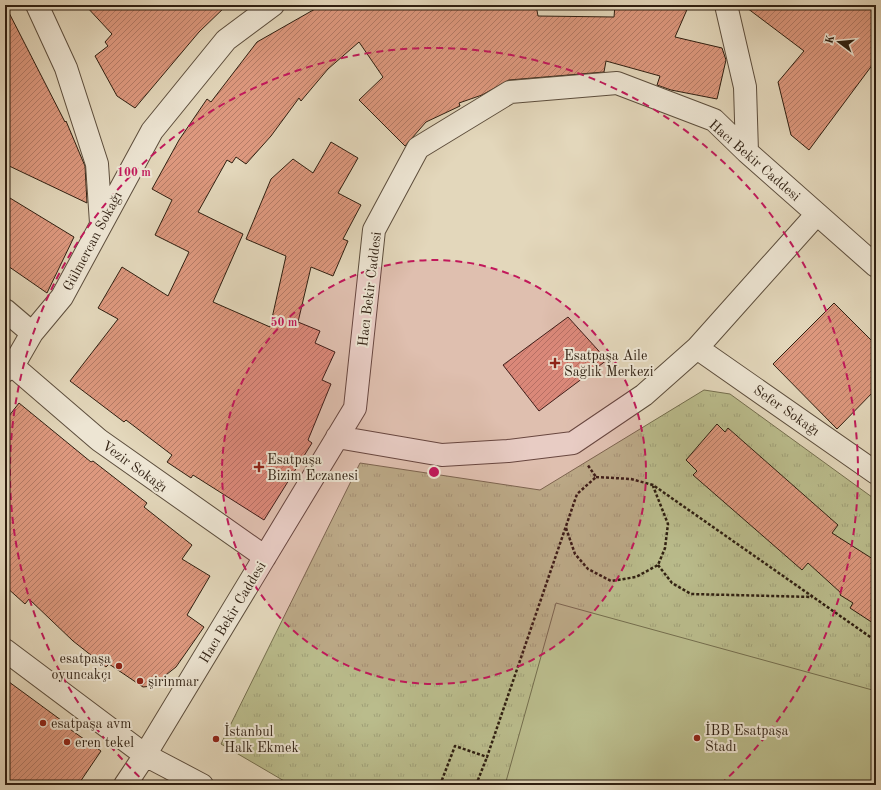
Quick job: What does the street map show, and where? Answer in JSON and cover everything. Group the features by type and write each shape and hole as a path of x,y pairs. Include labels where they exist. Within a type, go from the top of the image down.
{"street":[{"path":"37,5 66,68 97,164 101,222"},
{"name":"Gülmercan Sokağı","path":"9,368 32,333 62,297 101,222 152,131 226,40 272,5"},
{"path":"726,5 745,87 747,152"},
{"name":"Hacı Bekir Caddesi","path":"124,785 146,755 355,408 374,230 418,148 510,92 617,83 714,120 747,152 876,266"},
{"path":"337,437 442,455 508,451 573,443 644,395 697,348 816,214"},
{"path":"5,310 32,333"},
{"name":"Sefer Sokağı","path":"697,348 876,473"},
{"name":"Vezir Sokağı","path":"9,368 99,440 265,557"},
{"path":"5,650 146,755 202,785"}],"path":[{"path":"573,443 596,477"},
{"path":"476,785 487,757 577,494 596,477 631,479 653,485 876,641"},
{"path":"566,528 575,554 588,569 611,581 636,577 658,565 665,548 668,524 653,485"},
{"path":"658,565 672,583 692,594 813,597"},
{"path":"440,785 455,746 487,757"}],"green space":[{"path":"704,390 730,394 876,500 876,785 291,785 221,744 360,463 540,490"},
{"name":"İBB Esatpaşa Stadı","path":"556,603 876,691 876,785 505,785"}],"building":[{"path":"5,5 65,122 66,121 85,166 87,203 5,164"},
{"path":"85,5 227,5 199,32 135,108 117,96 95,56 108,46 105,42 112,34"},
{"path":"322,5 536,5 538,16 614,17 615,5 689,5 675,37 722,48 726,60 717,99 671,90 657,85 660,76 606,61 604,72 509,80 482,95 459,103 460,106 426,122 405,146 359,100 383,77 359,42 328,69 301,101 299,98 271,136 246,164 236,157 232,163 227,160 198,212 243,234 213,302 270,327 286,256 246,239 271,179 293,159 313,173 331,142 358,158 338,193 361,205 343,239 348,241 333,276 311,267 298,322 320,331 315,343 335,352 322,380 331,384 308,440 312,443 264,520 193,475 191,478 167,462 172,455 126,420 124,422 70,381 118,319 98,308 122,267 168,296 189,252 155,235 172,200 152,189 179,140 207,99 211,102 257,42"},
{"path":"743,5 876,5 876,60 809,150 791,135 778,82 804,51"},
{"path":"5,195 74,237 47,293 5,264"},
{"path":"834,303 876,345 876,389 837,429 773,364"},
{"name":"Esatpaşa Aile Sağlık Merkezi","path":"568,317 607,360 539,411 503,365"},
{"path":"19,403 91,462 93,461 147,503 144,507 192,545 182,559 210,576 187,615 204,627 176,667 152,686 143,687 109,664 106,667 73,641 29,599 25,604 5,586 5,421"},
{"path":"717,424 725,432 728,428 838,525 832,533 876,561 876,625 850,608 853,603 840,595 841,593 808,563 802,570 693,475 697,471 686,460"},
{"path":"5,679 65,723 64,725 101,751 78,785 5,785"}],"place":[{"name":"Esatpaşa Aile Sağlık Merkezi","path":"555,363"},
{"name":"Esatpaşa Bizim Eczanesi","path":"259,467"},
{"name":"esatpaşa oyuncakçı","path":"119,666"},
{"name":"şirinmar","path":"140,681"},
{"name":"esatpaşa avm","path":"43,723"},
{"name":"İBB Esatpaşa Stadı","path":"697,738"},
{"name":"İstanbul Halk Ekmek","path":"216,739"},
{"name":"eren tekel","path":"67,742"}]}
